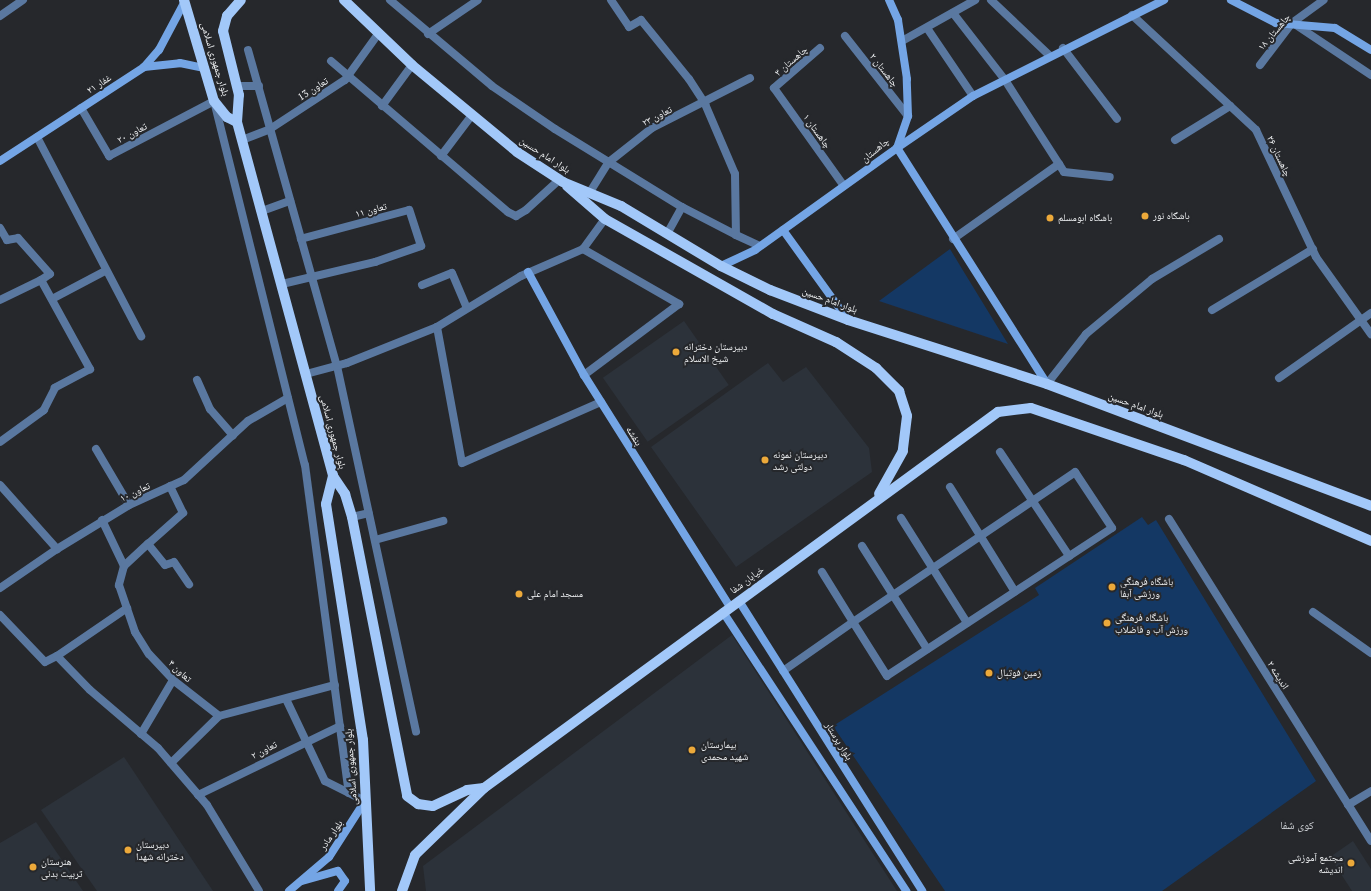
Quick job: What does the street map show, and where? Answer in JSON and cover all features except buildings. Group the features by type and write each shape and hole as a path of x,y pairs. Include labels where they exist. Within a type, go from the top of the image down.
{"main road":[{"name":"بلوار جمهوری اسلامی","path":"184,0 214,101 227,117 237,122 333,476 326,504 363,740 370,891"},
{"path":"237,122 238,86 223,31 227,16 241,0"},
{"name":"بلوار امام حسین","path":"344,0 412,65 517,152 561,181 590,192 667,234 721,266 770,290 848,320 1047,384 1371,506"},
{"path":"561,181 605,219 773,314 836,342 876,368 899,391 908,416 903,451 877,497"},
{"name":"خیابان شفا","path":"484,788 739,601 877,497 998,412 1031,408 1184,460 1371,541"},
{"path":"333,476 352,517 407,796 418,804 433,806 468,790 484,788"},
{"path":"402,891 415,855 484,788"}],"street":[{"path":"0,16 23,0"},
{"name":"غفار ۲۱","path":"0,161 144,66 159,50 184,0"},
{"path":"390,0 428,34 492,86 609,162 682,207 760,246"},
{"path":"428,34 478,0"},
{"path":"611,0 629,27 641,20 689,79 705,104 735,174 736,235"},
{"name":"چاهستان","path":"721,266 760,246 897,148 908,116 902,41 889,0"},
{"path":"902,41 975,0"},
{"path":"991,0 1050,56"},
{"path":"1164,0 1063,48 973,96 897,148 953,239 1047,384 1086,334 1152,278 1219,239"},
{"path":"1231,0 1276,24 1292,23 1335,28 1371,50"},
{"name":"چاهستان ۱۸","path":"1260,65 1292,23 1324,0"},
{"path":"953,13 1005,80 1064,172 1110,176"},
{"name":"چاهستان ۲۶","path":"1132,15 1256,130 1313,249 1360,322 1371,334"},
{"path":"1292,23 1371,75"},
{"path":"927,28 973,96"},
{"name":"تعاون 13","path":"242,140 270,129 348,76 378,34"},
{"name":"چاهستان ۲","path":"845,36 908,116"},
{"name":"چاهستان ۳","path":"774,88 820,48"},
{"path":"1063,48 1117,119"},
{"path":"248,50 336,366 416,732"},
{"path":"331,61 441,156 516,216 561,181"},
{"path":"144,66 180,63 204,68"},
{"path":"382,106 412,65"},
{"name":"تعاون ۲۳","path":"590,192 609,162 652,128 705,104 750,78"},
{"path":"238,86 259,86"},
{"name":"چاهستان ۱","path":"774,88 844,186"},
{"path":"214,101 305,465 349,793"},
{"name":"تعاون ۲۰","path":"81,108 109,156 214,101"},
{"path":"1175,140 1230,106"},
{"path":"441,156 472,115"},
{"path":"37,137 84,221 105,271 141,336"},
{"path":"953,239 1059,164"},
{"path":"262,211 290,201"},
{"path":"667,234 682,207"},
{"name":"تعاون ۱۱","path":"301,239 409,210 421,246 375,262 311,276"},
{"path":"306,374 336,366 437,327 528,272 583,249 605,219"},
{"path":"0,228 7,240 18,238 50,274 0,300"},
{"path":"783,230 848,320"},
{"path":"583,249 679,304 584,375"},
{"path":"1212,310 1313,249"},
{"path":"52,299 105,271"},
{"name":"بنفشه","path":"528,272 584,375 726,610"},
{"path":"422,285 452,273 467,308"},
{"path":"282,284 311,276"},
{"path":"0,442 44,410 56,388 90,369 41,280"},
{"path":"1280,378 1371,313"},
{"path":"437,327 462,463 601,402"},
{"path":"197,380 210,409 233,435"},
{"name":"تعاون ۱۰","path":"0,588 56,549 102,520 129,505 184,480 233,435 265,409 288,398"},
{"path":"96,449 129,505"},
{"path":"1000,452 1069,556"},
{"path":"783,671 853,622 1032,500 1075,472 1112,528 887,676 853,622 822,572"},
{"path":"0,485 3,496 56,549"},
{"path":"102,520 124,566 183,513 170,486"},
{"path":"950,487 1015,592"},
{"path":"352,517 369,513"},
{"path":"901,518 967,623"},
{"name":"اندیشه ۲","path":"1169,519 1371,841"},
{"path":"375,540 443,521"},
{"path":"148,544 165,565 174,562 190,584"},
{"path":"862,546 927,650"},
{"name":"تعاون ۴","path":"124,566 119,585 127,608 149,654 173,680 219,716"},
{"name":"بلوار پرستار","path":"739,601 922,891"},
{"path":"0,615 45,662 57,656 127,608"},
{"path":"726,610 906,891"},
{"path":"1313,612 1371,653"},
{"path":"57,656 171,763 198,795 259,891"},
{"path":"141,734 173,680"},
{"path":"171,763 219,716 335,685"},
{"path":"286,699 325,781 365,801"},
{"name":"تعاون ۲","path":"198,795 305,741 340,726"},
{"path":"1348,805 1371,791"},
{"name":"بلوار مادر","path":"289,891 329,857 365,801"},
{"path":"299,882 338,871 345,881 338,891"}],"shaded area":[{"path":"950,249 967,277 1008,344 879,301"},
{"name":"دبیرستان دخترانه شیخ الاسلام","path":"684,321 729,385 648,442 603,378"},
{"name":"دبیرستان نمونه دولتی رشد","path":"768,363 783,382 806,367 869,448 872,472 736,567 651,447"},
{"name":"باشگاه فرهنگی ورزش آب و فاضلاب","path":"1142,517 1148,525 1156,520 1316,781 1162,891 945,891 833,726 1039,595 1035,588"},
{"name":"بیمارستان شهید محمدی","path":"732,635 897,891 426,891 423,866"},
{"name":"دبیرستان دخترانه شهدا","path":"124,757 213,891 97,891 41,810"},
{"name":"هنرستان تربیت بدنی","path":"36,822 83,891 0,891 0,843"},
{"name":"مجتمع آموزشی اندیشه","path":"1353,841 1371,869 1371,891 1352,891 1330,857"}],"place":[{"name":"باشگاه نور","path":"1145,216"},
{"name":"باشگاه ابومسلم","path":"1050,218"},
{"name":"دبیرستان دخترانه شیخ الاسلام","path":"676,352"},
{"name":"دبیرستان نمونه دولتی رشد","path":"765,460"},
{"name":"باشگاه فرهنگی ورزشی آبفا","path":"1112,587"},
{"name":"مسجد امام علی","path":"519,594"},
{"name":"باشگاه فرهنگی ورزش آب و فاضلاب","path":"1107,623"},
{"name":"زمین فوتبال","path":"989,673"},
{"name":"بیمارستان شهید محمدی","path":"692,750"},
{"name":"دبیرستان دخترانه شهدا","path":"128,850"},
{"name":"مجتمع آموزشی اندیشه","path":"1351,863"},
{"name":"هنرستان تربیت بدنی","path":"33,867"}],"district":[{"name":"کوی شفا","path":"1297,825"}]}
